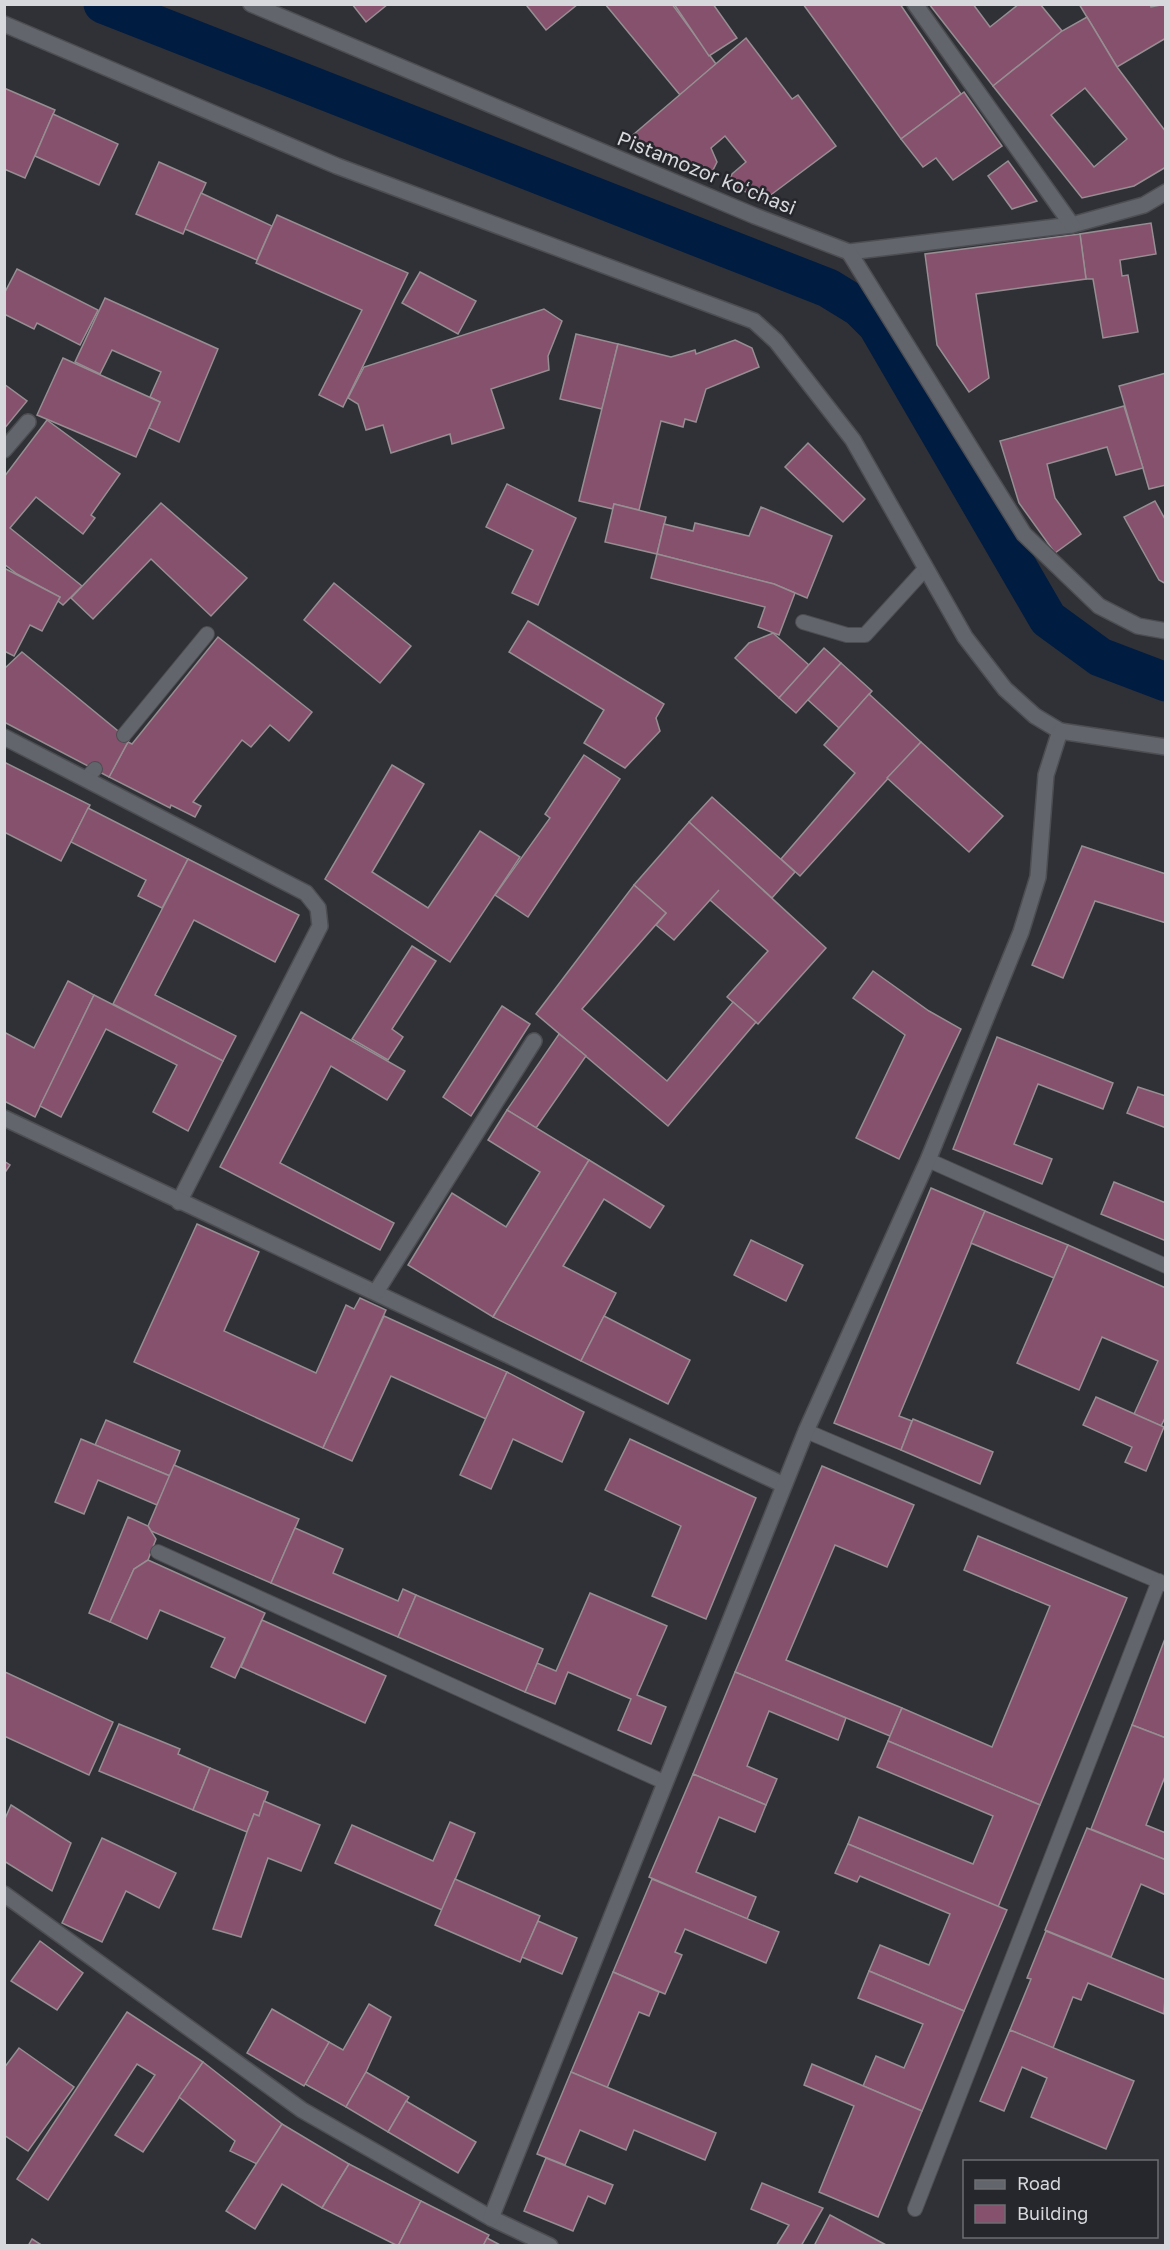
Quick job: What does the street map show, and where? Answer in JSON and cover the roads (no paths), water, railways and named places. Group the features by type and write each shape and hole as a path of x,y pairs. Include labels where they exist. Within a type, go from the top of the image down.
{"street":[{"name":"Pistamozor koʻchasi","path":"251,4 270,7 755,216 849,252 1072,225 1144,205 1166,192"},
{"path":"915,4 1072,225"},
{"path":"4,24 337,166 754,321 776,340 853,440 965,637 1005,689 1035,716 1059,731 1166,747"},
{"path":"849,252 1024,534 1099,606 1138,626 1166,631"},
{"path":"4,450 28,422"},
{"path":"491,2218 806,1431 928,1160 1021,932 1038,877 1046,775 1059,731"},
{"path":"4,737 91,774 306,893 318,908 320,926 179,1202"},
{"path":"376,1292 534,1041"},
{"path":"4,1118 784,1485"},
{"path":"4,1894 302,2110 491,2218 550,2246"}],"lane":[{"path":"803,622 847,635 865,635 926,568"},
{"path":"124,735 207,634"},
{"path":"928,1160 1166,1266"},
{"path":"806,1431 1162,1583 915,2209"},
{"path":"158,1552 664,1782"}],"waterway":[{"path":"103,4 828,288 859,307 877,325 1048,619 1100,657 1166,682"}]}
